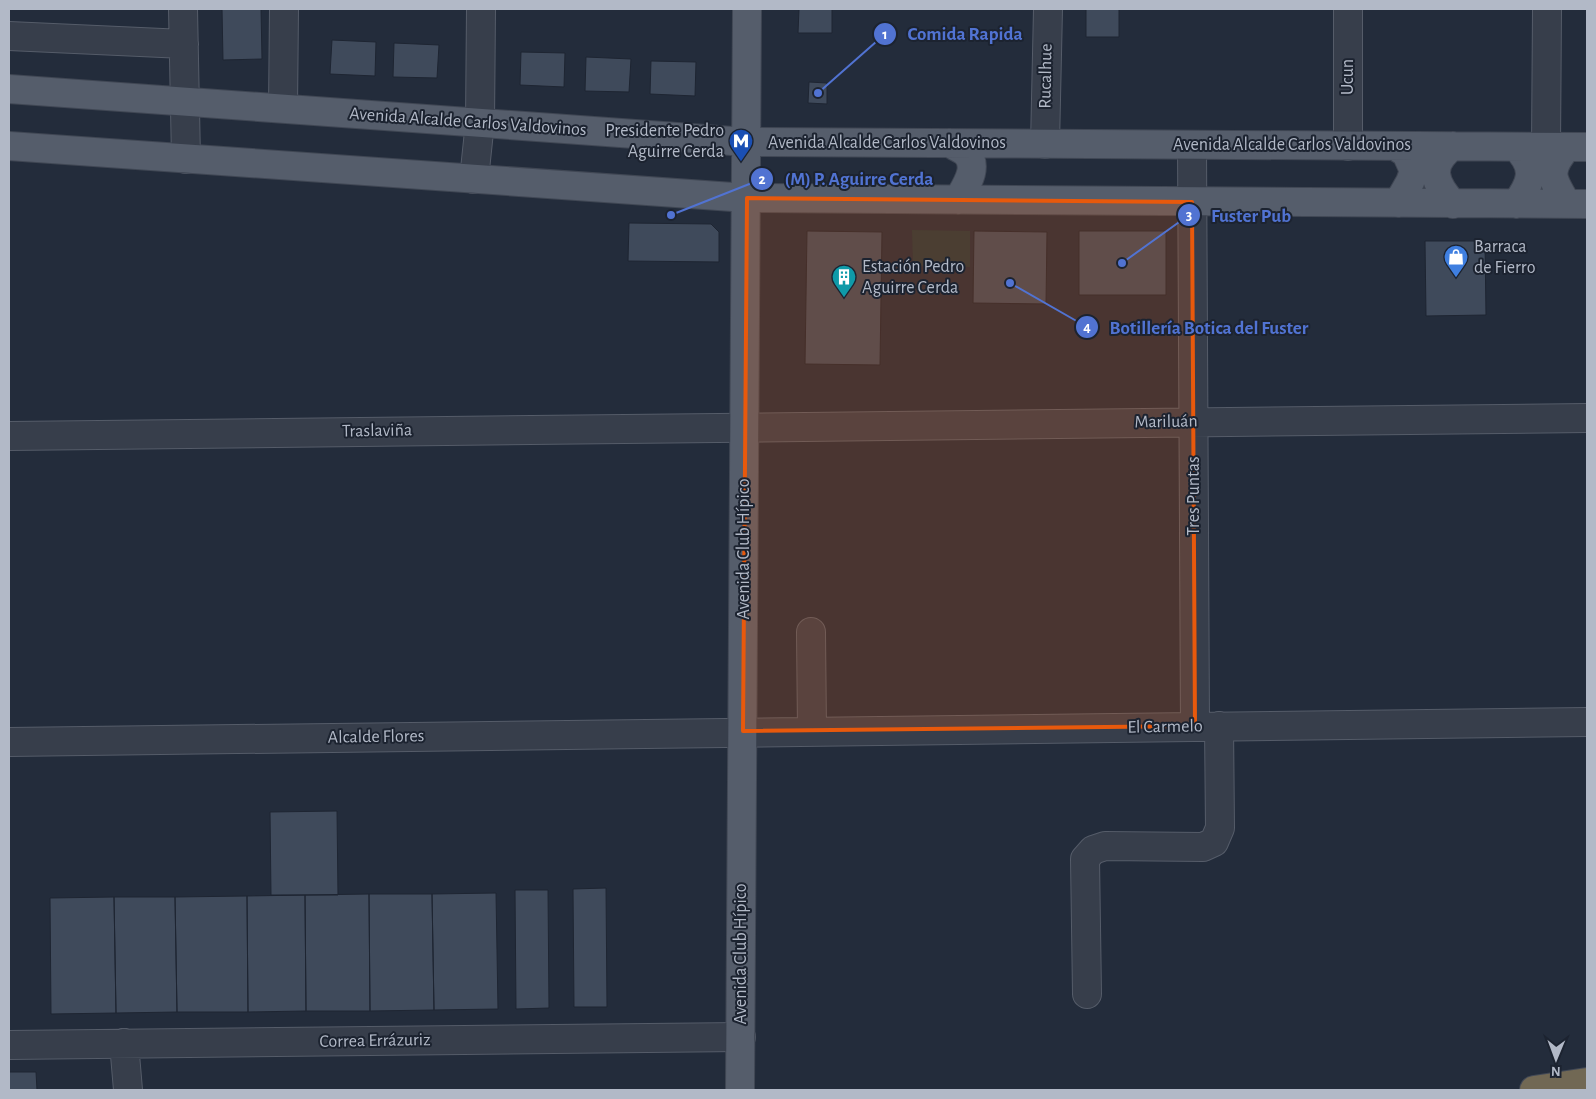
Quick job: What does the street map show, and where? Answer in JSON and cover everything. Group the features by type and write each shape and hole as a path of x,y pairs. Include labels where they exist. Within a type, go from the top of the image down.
{"highway":[{"path":"1534,1090 1587,1082"}],"main road":[{"name":"Avenida Club Hípico","path":"740,1090 747,9"},
{"name":"Avenida Alcalde Carlos Valdovinos","path":"9,89 746,142 1567,147"},
{"path":"949,143 967,153 971,162 972,174 958,200"},
{"path":"1000,200 986,169 992,153 1008,143"},
{"path":"9,146 747,198 1577,204"},
{"path":"1395,146 1406,153 1414,171 1398,203"},
{"path":"1453,146 1438,161 1436,172 1437,183 1453,204"},
{"path":"1516,147 1529,165 1531,174 1529,183 1516,204"},
{"path":"1567,147 1554,164 1554,184 1577,204"}],"street":[{"path":"183,9 186,158"},
{"path":"284,9 284,108"},
{"path":"474,178 480,122 480,9"},
{"name":"Rucalhue","path":"1045,144 1048,9"},
{"name":"Ucun","path":"1348,9 1348,146"},
{"path":"1547,9 1567,147"},
{"path":"9,36 184,44"},
{"name":"Tres Puntas","path":"1087,994 1085,859 1093,850 1105,846 1203,847 1214,842 1220,828 1207,726 1193,422 1192,145"},
{"name":"Mariluán","path":"745,427 1587,418"},
{"name":"Traslaviña","path":"9,436 745,427"},
{"path":"811,632 812,731"},
{"name":"El Carmelo","path":"743,731 1587,722"},
{"name":"Alcalde Flores","path":"9,742 743,731"},
{"name":"Correa Errázuriz","path":"9,1044 741,1037"},
{"path":"124,1043 128,1090"}],"highlighted area":[{"path":"747,198 1192,202 1195,726 743,731"}],"green space":[{"path":"912,230 970,231 970,267 913,266"}],"building":[{"path":"222,9 261,9 262,59 223,60"},
{"path":"799,9 832,9 832,33 798,33"},
{"path":"1086,9 1119,9 1119,37 1086,37"},
{"path":"332,40 376,42 375,76 330,74"},
{"path":"394,43 439,45 437,78 393,77"},
{"path":"521,52 565,53 564,87 520,85"},
{"path":"586,57 631,59 629,92 585,91"},
{"path":"651,61 696,62 695,96 650,94"},
{"path":"809,82 827,83 827,104 808,103"},
{"path":"629,223 711,224 719,232 719,262 628,261"},
{"name":"Estación Pedro Aguirre Cerda","path":"807,231 882,232 880,365 805,364"},
{"path":"974,231 1047,232 1046,304 973,303"},
{"path":"1079,231 1166,231 1166,295 1079,295"},
{"name":"Barraca de Fierro","path":"1425,241 1485,241 1486,315 1426,316"},
{"path":"337,811 338,895 271,895 270,812"},
{"path":"606,888 607,1007 574,1007 573,889"},
{"path":"515,890 548,890 549,1008 516,1009"},
{"path":"496,893 498,1009 434,1010 432,894"},
{"path":"369,894 370,1011 306,1011 305,895"},
{"path":"369,894 432,894 434,1010 370,1011"},
{"path":"305,895 306,1011 248,1012 247,896"},
{"path":"247,896 248,1012 177,1012 175,897"},
{"path":"114,897 116,1013 51,1014 50,898"},
{"path":"114,897 175,897 177,1012 116,1013"},
{"path":"9,1072 36,1072 37,1090 9,1090"}],"place":[{"name":"Comida Rapida","path":"818,93"},
{"name":"Presidente Pedro Aguirre Cerda","path":"741,162"},
{"name":"(M) P. Aguirre Cerda","path":"671,215"},
{"name":"Fuster Pub","path":"1122,263"},
{"name":"Barraca de Fierro","path":"1456,278"},
{"name":"Botillería Botica del Fuster","path":"1010,283"},
{"name":"Estación Pedro Aguirre Cerda","path":"844,298"}]}
